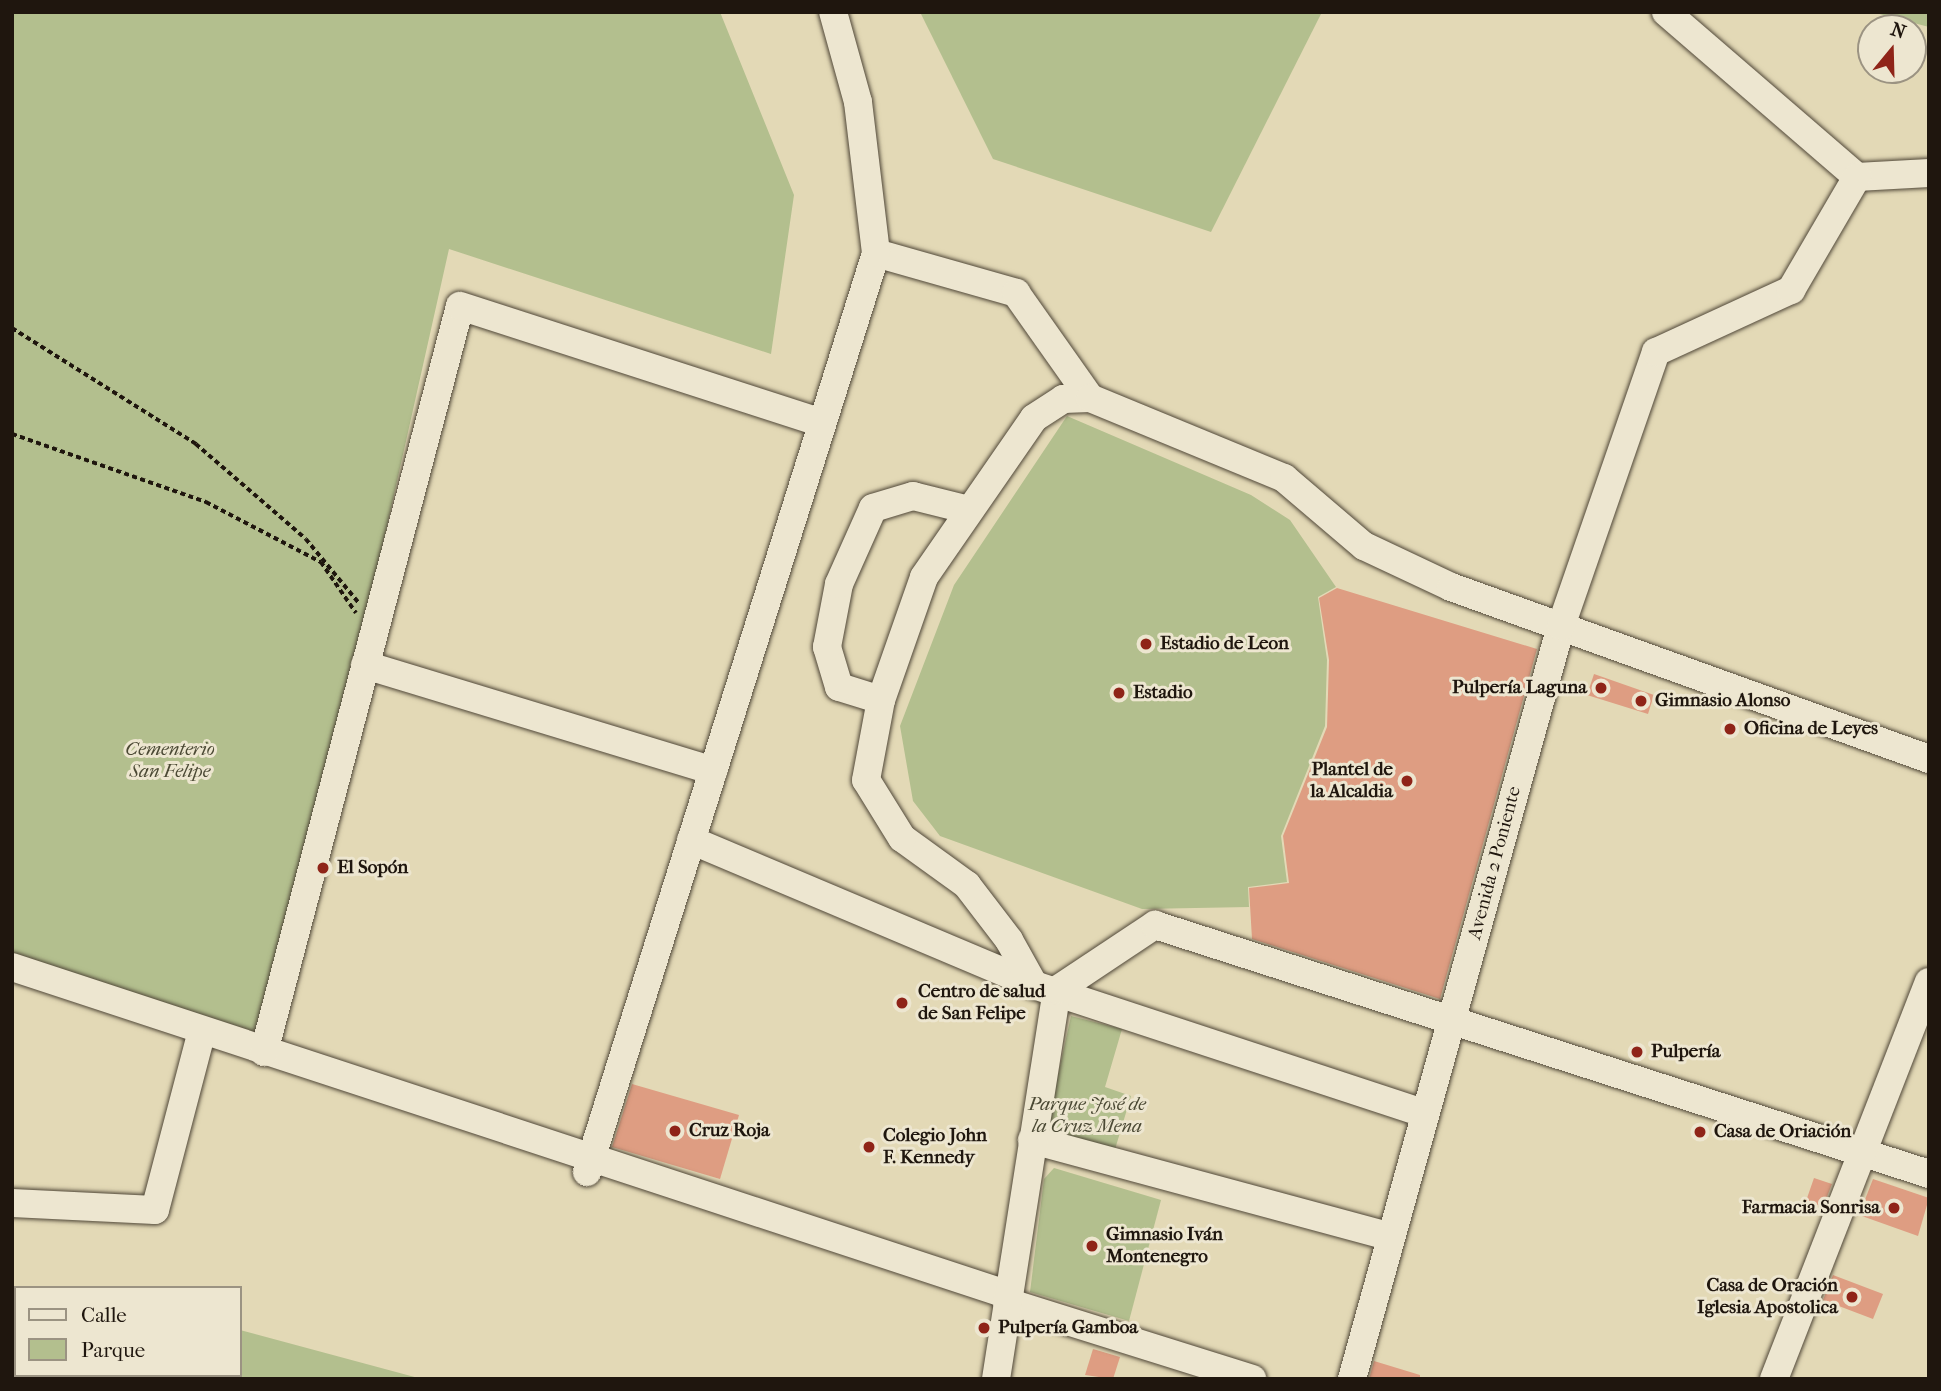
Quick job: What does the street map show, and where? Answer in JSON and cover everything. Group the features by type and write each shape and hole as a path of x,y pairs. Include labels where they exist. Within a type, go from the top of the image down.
{"street":[{"path":"589,1164 876,253 858,102 833,12"},
{"path":"1666,12 1857,177 1929,173"},
{"name":"Avenida 2 Poniente","path":"1352,1379 1389,1236 1452,1021 1561,626 1656,352 1791,290 1857,177"},
{"path":"876,253 1016,293 1090,398"},
{"path":"264,1052 460,306 822,423"},
{"path":"996,1379 1032,1140 1045,988 967,885 902,838 866,780 881,700 924,578 1034,418 1063,399 1090,398 1284,478 1364,546 1451,587 1929,759"},
{"path":"881,700 839,687 827,647 839,584 873,508 913,496 969,510"},
{"path":"365,665 713,771"},
{"path":"691,840 1045,988 1424,1113"},
{"path":"1045,988 1156,925 1929,1174"},
{"path":"12,967 264,1052 284,1053 589,1164 1007,1303 1252,1379"},
{"path":"1774,1379 1929,982"},
{"path":"12,1203 155,1210 202,1031"},
{"path":"1032,1140 1389,1236"}],"path":[{"path":"12,328 196,443 306,539 375,630"},
{"path":"12,434 206,502 321,562 375,630"}],"green space":[{"name":"Cementerio San Felipe","path":"12,12 720,12 794,195 771,354 449,249 344,718 258,1037 12,953"},
{"path":"920,12 1322,12 1211,232 993,159"},
{"path":"1872,12 1929,12 1929,27 1927,14"},
{"name":"Estadio de Leon","path":"1067,416 1251,495 1290,520 1336,587 1318,597 1327,660 1325,726 1281,836 1287,882 1248,887 1249,907 1142,909 940,836 913,801 900,726 954,585"},
{"name":"Parque José de la Cruz Mena","path":"1071,1016 1122,1029 1105,1087 1131,1096 1113,1156 1046,1129"},
{"name":"Gimnasio Iván Montenegro","path":"1054,1168 1161,1200 1129,1321 1030,1292 1044,1179"},
{"path":"242,1331 422,1379 12,1379 14,1347 14,1377 242,1377"}],"building":[{"name":"Plantel de la Alcaldia","path":"1337,588 1537,649 1440,999 1252,939 1249,888 1289,883 1283,836 1327,727 1329,660 1319,598"},
{"path":"1594,674 1654,695 1648,714 1587,695"},
{"name":"Cruz Roja","path":"632,1084 739,1115 720,1179 612,1147"},
{"path":"1814,1178 1832,1184 1823,1207 1806,1201"},
{"name":"Farmacia Sonrisa","path":"1873,1179 1929,1198 1918,1236 1859,1215"},
{"name":"Casa de Oración Iglesia Apostolica","path":"1833,1275 1883,1294 1873,1319 1823,1300"},
{"path":"1093,1349 1120,1357 1113,1379 1085,1375"},
{"path":"1374,1361 1420,1375 1420,1379 1369,1379"}],"waterway":[{"path":"131,1377 135,1379"}],"place":[{"name":"Estadio de Leon","path":"1146,644"},
{"name":"Pulpería Laguna","path":"1601,688"},
{"name":"Estadio","path":"1119,693"},
{"name":"Gimnasio Alonso","path":"1641,701"},
{"name":"Oficina de Leyes","path":"1730,729"},
{"name":"Plantel de la Alcaldia","path":"1407,781"},
{"name":"El Sopón","path":"323,868"},
{"name":"Centro de salud de San Felipe","path":"902,1003"},
{"name":"Pulpería","path":"1637,1052"},
{"name":"Cruz Roja","path":"675,1131"},
{"name":"Casa de Oriación","path":"1700,1132"},
{"name":"Colegio John F. Kennedy","path":"869,1147"},
{"name":"Farmacia Sonrisa","path":"1894,1208"},
{"name":"Gimnasio Iván Montenegro","path":"1092,1246"},
{"name":"Casa de Oración Iglesia Apostolica","path":"1852,1297"},
{"name":"Pulpería Gamboa","path":"984,1328"}]}
